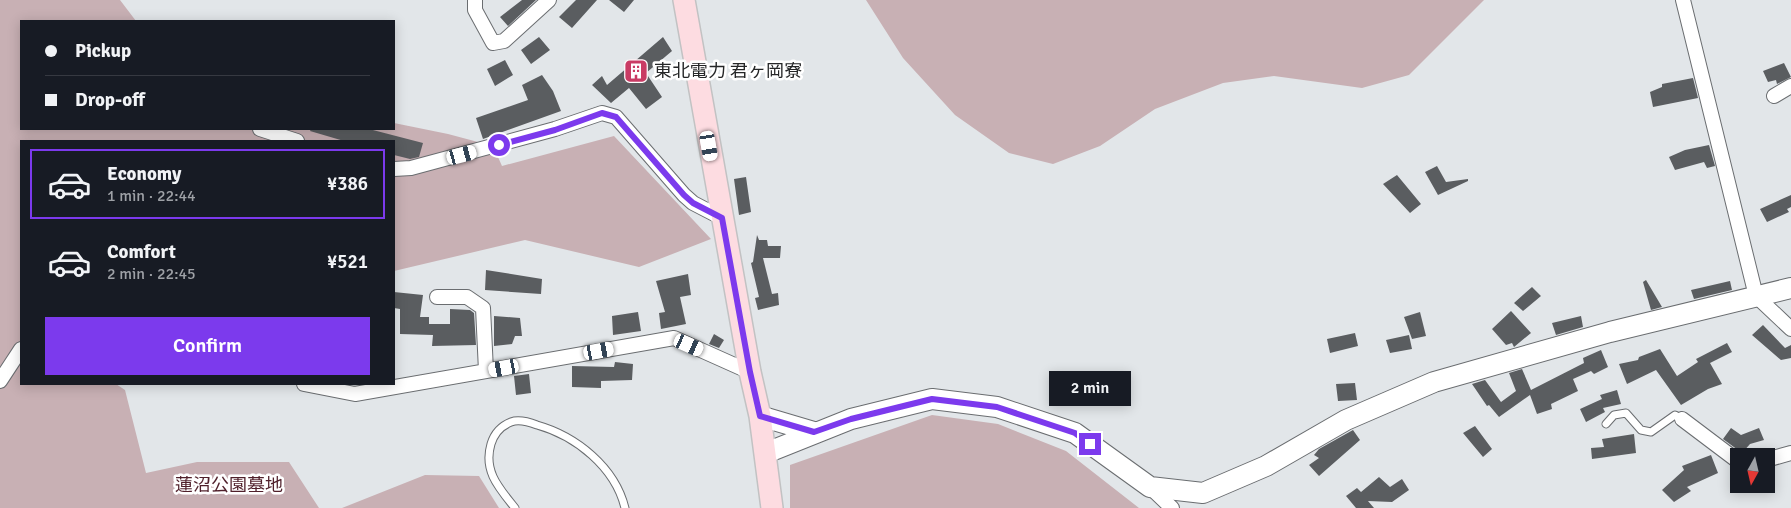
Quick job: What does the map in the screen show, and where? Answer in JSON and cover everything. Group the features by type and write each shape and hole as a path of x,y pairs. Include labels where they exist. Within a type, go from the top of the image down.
{"main road":[{"path":"684,0 750,372 760,416 772,508"}],"street":[{"path":"475,0 475,10 493,43 504,41 549,0"},
{"path":"1683,0 1756,296 1791,329"},
{"path":"1774,96 1791,86"},
{"path":"395,169 411,168 555,130 602,113 610,114 616,117 684,195 693,203 722,218"},
{"path":"263,130 294,140"},
{"path":"1150,487 1203,493 1266,466 1346,420 1434,382 1610,332 1791,288"},
{"path":"437,297 467,297 483,308 486,371"},
{"path":"309,385 355,394 674,338 750,372"},
{"path":"0,380 20,350"},
{"path":"766,453 814,432 851,419 932,399 997,407 1075,433 1150,487 1172,508"},
{"path":"760,416 814,432"},
{"path":"1682,419 1730,455"},
{"path":"1775,457 1791,453"}],"lane":[{"path":"1606,424 1614,415 1626,413 1641,430 1651,432 1675,415 1682,419"},
{"path":"515,508 495,482 490,471 488,454 499,429 512,422 526,421 555,431 584,448 613,481 625,508"}],"green space":[{"name":"蓮沼公園墓地","path":"0,0 120,0 135,20 20,20 20,130 395,130 395,123 493,146 502,166 614,136 711,239 639,267 525,240 395,271 395,140 20,140 20,385 118,385 125,390 146,473 197,462 289,462 319,508 0,508"},
{"path":"866,0 1484,0 1409,75 1362,88 1274,76 1223,83 1155,109 1100,146 1053,164 1009,153 955,115 903,58"},
{"path":"932,415 998,424 1066,451 1139,508 790,508 790,465"},
{"path":"425,475 479,476 499,508 342,508"}],"building":[{"path":"522,0 536,0 508,26 500,17"},
{"path":"576,0 597,0 572,28 559,17"},
{"path":"609,0 634,0 624,12"},
{"path":"539,37 550,50 531,64 521,50"},
{"name":"東北電力 君ヶ岡寮","path":"663,37 672,51 646,73 662,97 646,109 629,88 611,103 592,85 602,76 607,85"},
{"path":"505,60 513,75 495,86 487,69"},
{"path":"1784,63 1791,77 1777,84 1776,80 1768,82 1763,71"},
{"path":"542,75 553,91 561,111 483,139 476,118 528,100 522,85"},
{"path":"1693,78 1698,98 1653,107 1650,92 1662,87 1662,84"},
{"path":"373,130 423,143 419,157 410,159 395,155 395,140 341,140 310,131"},
{"path":"1709,145 1715,166 1707,168 1704,162 1675,170 1669,157 1685,150"},
{"path":"1437,166 1446,182 1468,179 1468,181 1438,195 1425,172"},
{"path":"1397,175 1421,204 1410,213 1383,184"},
{"path":"746,177 751,212 739,215 734,179"},
{"path":"1791,195 1791,207 1787,209 1789,212 1767,222 1760,209"},
{"path":"757,235 759,240 767,240 768,246 781,246 780,258 763,258 772,294 778,293 779,305 758,310 755,298 759,297 751,263 753,262"},
{"path":"486,270 542,279 541,294 485,290"},
{"path":"688,274 691,295 680,297 686,324 661,329 659,313 665,312 656,281"},
{"path":"1646,280 1662,307 1651,310 1643,282"},
{"path":"1730,281 1732,290 1694,299 1691,290"},
{"path":"1532,287 1541,296 1523,311 1514,303"},
{"path":"395,292 423,295 420,317 429,317 429,324 450,324 450,309 470,310 474,313 476,345 432,346 433,335 400,334 400,309 395,308"},
{"path":"1511,311 1531,333 1514,347 1512,343 1506,345 1492,329"},
{"path":"638,312 641,331 613,335 612,316"},
{"path":"1420,312 1426,336 1412,339 1404,317"},
{"path":"494,316 520,318 522,336 515,336 512,344 494,346"},
{"path":"1581,316 1583,327 1556,335 1552,323"},
{"path":"1763,325 1785,348 1791,345 1791,358 1781,360 1752,335"},
{"path":"1355,333 1358,346 1330,353 1327,339"},
{"path":"714,334 724,340 719,348 709,344"},
{"path":"1409,335 1412,349 1390,353 1386,340"},
{"path":"1727,343 1732,352 1710,363 1722,384 1708,389 1681,405 1656,370 1627,384 1619,364 1638,360 1639,357 1660,349 1677,376 1698,362 1696,359"},
{"path":"1601,350 1608,367 1594,374 1591,371 1573,379 1578,391 1551,404 1552,409 1537,414 1530,395 1499,417 1489,405 1487,406 1472,384 1485,380 1501,402 1516,391 1509,373 1522,369 1531,390 1584,363 1583,358"},
{"path":"615,362 633,364 632,380 601,381 601,388 572,387 572,366 614,367"},
{"path":"529,374 531,393 516,395 514,376"},
{"path":"1355,383 1357,400 1338,401 1336,384"},
{"path":"1617,390 1621,404 1603,408 1605,412 1586,422 1580,409 1602,399 1600,395"},
{"path":"1475,426 1492,449 1483,457 1463,433"},
{"path":"1731,428 1741,435 1759,428 1764,440 1750,444 1746,448 1735,448 1723,439"},
{"path":"1353,430 1360,440 1319,476 1309,465 1319,458 1314,455 1319,449"},
{"path":"1634,434 1636,453 1592,459 1591,448 1604,447 1602,439"},
{"path":"1711,455 1718,473 1687,487 1691,491 1674,502 1662,490 1684,470 1682,466"},
{"path":"1379,477 1390,487 1402,479 1409,490 1392,502 1368,501 1374,508 1356,508 1346,496 1357,488 1361,492"}],"place":[{"name":"東北電力 君ヶ岡寮","path":"636,71"}],"route":[{"path":"499,145 555,130 602,113 610,114 616,117 684,195 693,203 722,218 750,372 760,416 814,432 851,419 932,399 997,407 1075,433 1090,444"}]}
